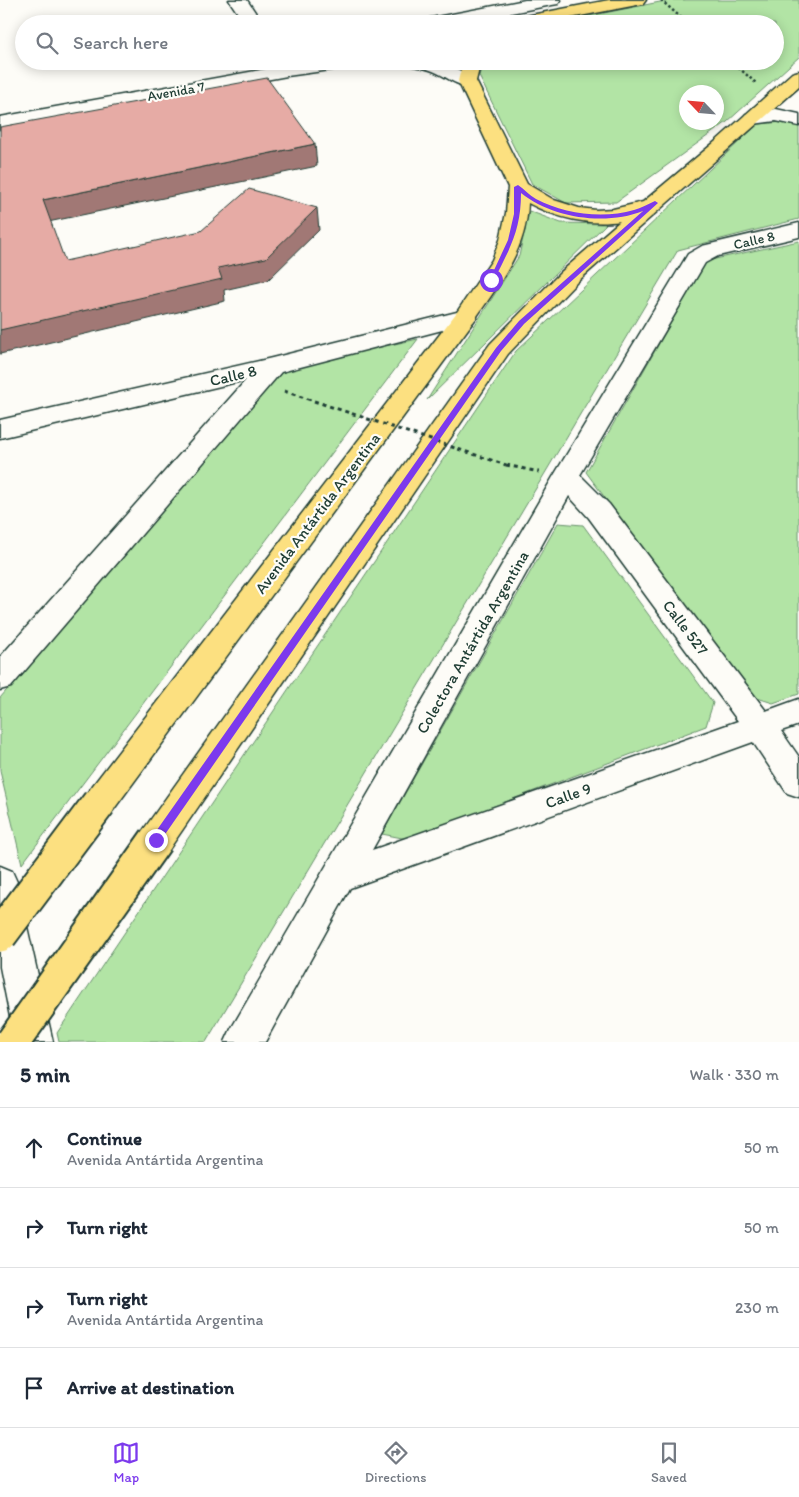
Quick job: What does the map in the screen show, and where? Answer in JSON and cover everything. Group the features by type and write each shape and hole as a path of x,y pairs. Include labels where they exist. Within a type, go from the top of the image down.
{"main road":[{"path":"558,15 637,0"},
{"path":"467,81 470,70"},
{"name":"Avenida Antártida Argentina","path":"0,935 491,280 511,240 517,214 518,187 467,81"},
{"path":"13,1042 498,349 522,322 794,82"},
{"path":"518,187 533,200 555,210 582,215 609,216 634,212 655,203"}],"street":[{"path":"238,0 248,15"},
{"path":"473,15 552,0"},
{"name":"Avenida 7","path":"0,111 244,70"},
{"name":"Avenida 7","path":"0,123 252,70"},
{"path":"446,70 467,81"},
{"path":"794,82 792,96 799,105"},
{"path":"753,118 776,116 799,120"},
{"name":"Calle 8","path":"710,251 799,230"},
{"name":"Colectora Antártida Argentina","path":"244,1042 566,477 696,259 710,251"},
{"name":"Calle 8","path":"0,429 272,366 465,317"},
{"path":"0,678 272,366"},
{"name":"Calle 527","path":"566,477 599,511 760,726 799,783"},
{"name":"Calle 9","path":"336,878 799,712"},
{"path":"0,882 34,1042"}],"path":[{"path":"661,0 678,15"},
{"path":"314,401 506,466"}],"green space":[{"path":"670,0 799,0 799,57 724,124 724,85 679,85 679,130 716,130 616,202 566,203 532,184 479,76 481,70 784,70 784,15 594,15"},
{"path":"784,122 799,126 799,219 678,250 206,1042 59,1042 57,1033 516,351 758,124"},
{"path":"529,211 561,223 606,224 427,400 519,256"},
{"path":"799,241 799,694 773,703 751,696 586,472 706,261"},
{"path":"418,339 22,864 0,771 0,698 282,368"},
{"path":"558,523 583,525 713,703 706,726 407,839 382,834"}],"building":[{"path":"267,78 315,144 43,200 65,261 201,231 249,189 317,208 266,258 218,268 222,279 0,330 0,127"}],"route":[{"path":"156,840 498,349 522,322 655,203 634,212 609,216 582,215 555,210 533,200 518,187 517,214 511,240 503,260 491,280"}]}
